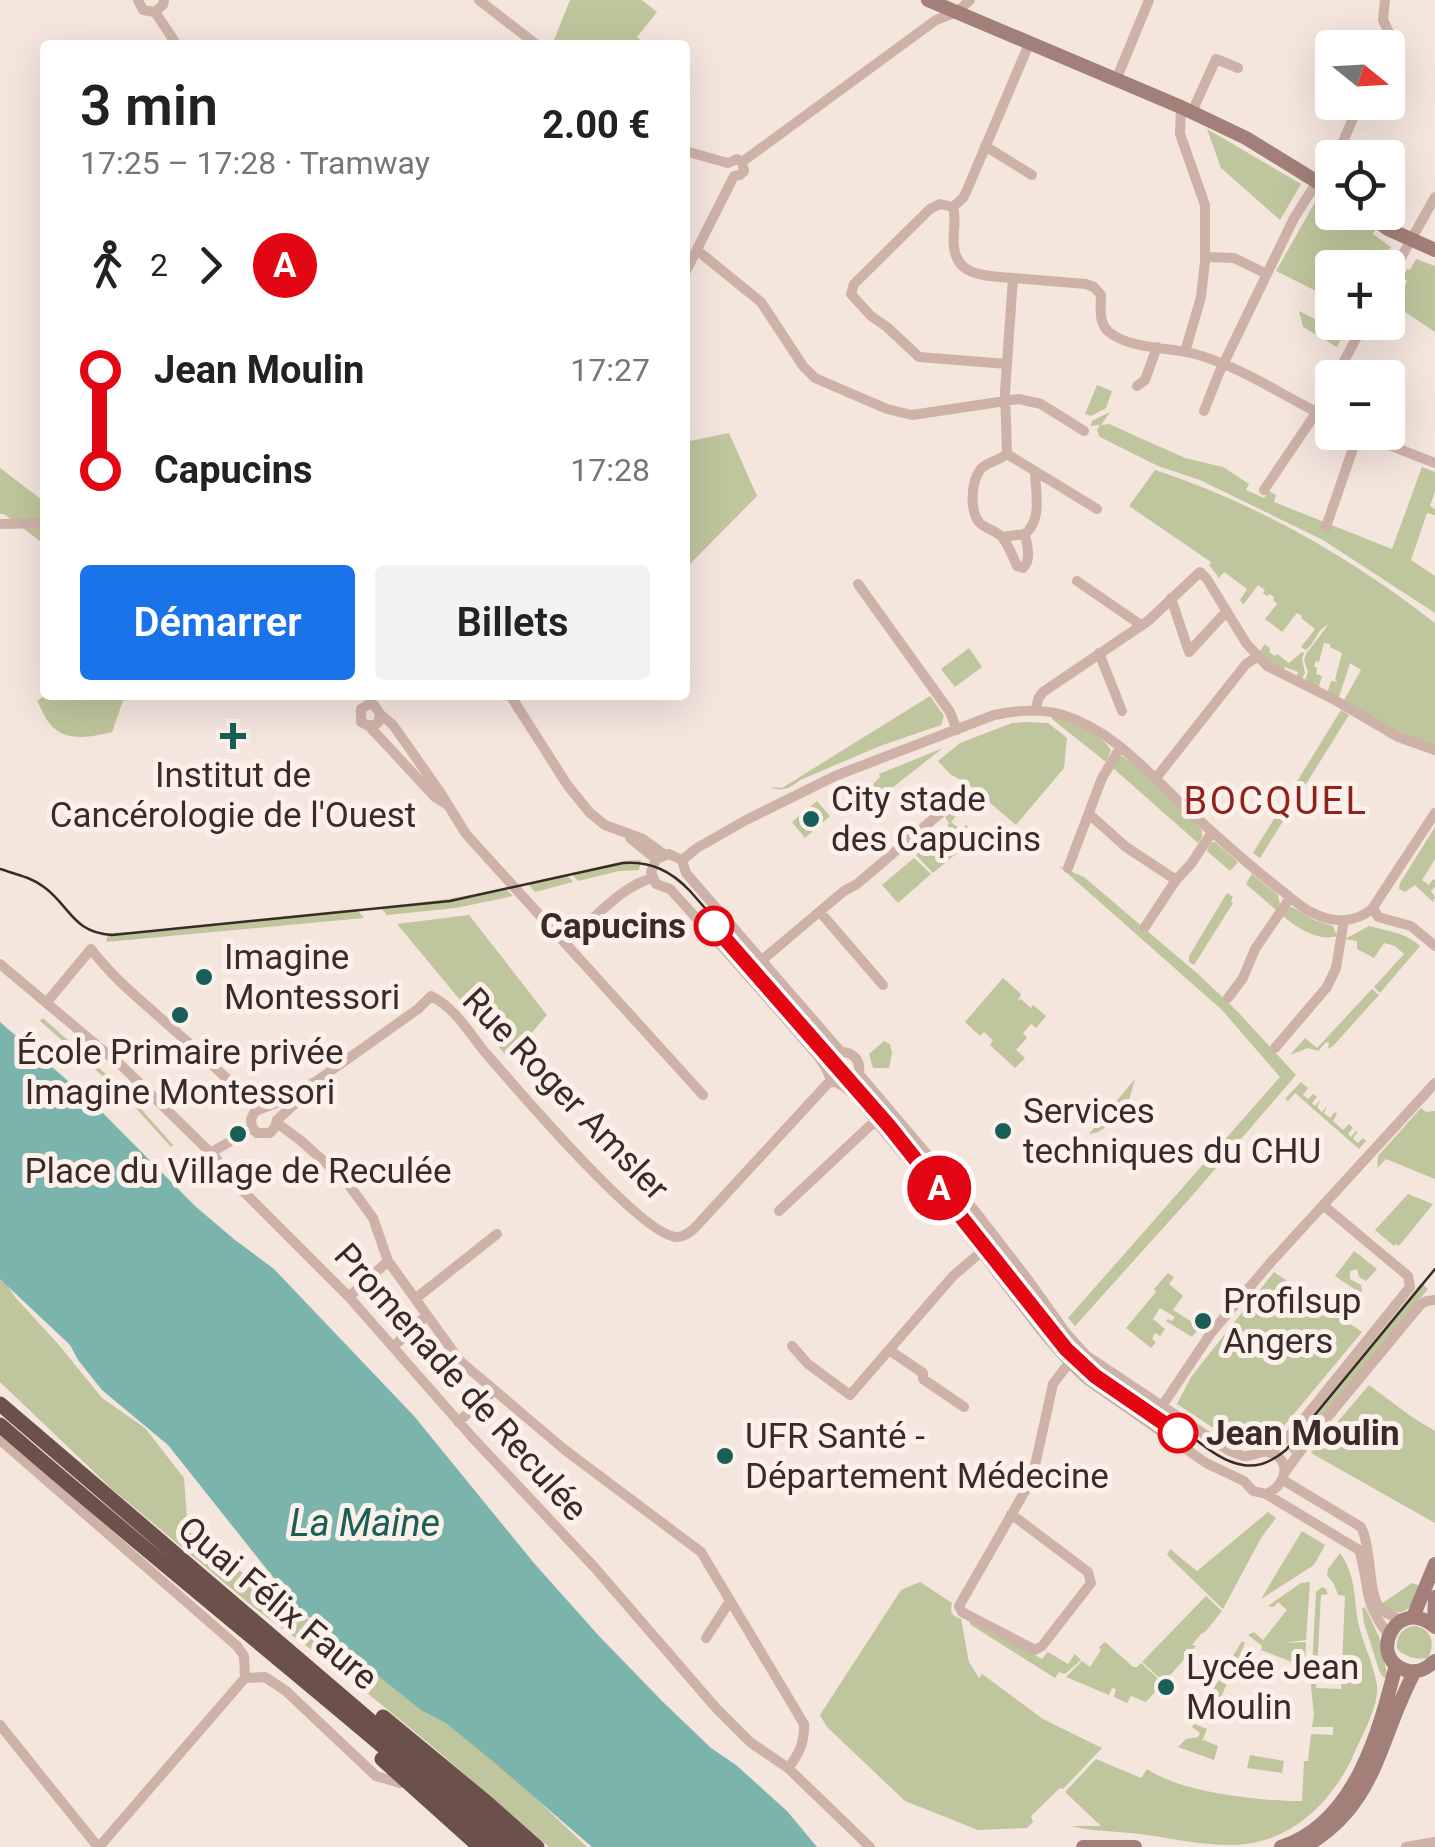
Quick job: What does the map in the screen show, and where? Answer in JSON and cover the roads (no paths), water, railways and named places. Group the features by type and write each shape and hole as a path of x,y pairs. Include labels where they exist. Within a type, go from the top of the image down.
{"highway":[{"name":"Quai Félix Faure","path":"0,1404 518,1847"},
{"name":"Quai Félix Faure","path":"0,1424 499,1847"},
{"path":"320,1676 351,1692 537,1847"},
{"path":"297,1677 322,1707 480,1847"},
{"path":"377,1754 382,1767 469,1847"}],"main road":[{"path":"928,0 1187,110 1246,138 1315,181"},
{"path":"1390,230 1435,250"},
{"path":"1408,1618 1435,1564"},
{"path":"1434,1626 1435,1597"},
{"path":"1434,1626 1423,1618 1408,1618 1394,1626 1388,1651 1404,1670 1416,1672 1435,1662"},
{"path":"1280,1847 1316,1828 1348,1792 1371,1748 1396,1665"},
{"path":"1304,1847 1337,1825 1360,1796 1399,1702 1416,1672"},
{"path":"1083,1847 1134,1847"}],"street":[{"path":"127,0 138,3 147,12 156,12 164,0"},
{"path":"479,0 531,40"},
{"path":"742,162 936,20 957,12 970,0"},
{"path":"1116,80 1149,0"},
{"path":"1385,0 1383,20 1388,30"},
{"path":"156,12 173,40"},
{"path":"953,207 964,194 1029,44"},
{"path":"1184,352 1201,298 1205,205 1180,134 1187,110 1216,59 1238,68"},
{"path":"985,146 1032,175"},
{"path":"690,152 728,163 737,159 744,170 734,176 728,172 728,163"},
{"path":"690,265 734,176"},
{"path":"1204,411 1218,373 1294,218 1315,197"},
{"path":"1405,250 1435,197"},
{"path":"953,207 940,204 930,208 854,284 851,294 919,357 1006,364"},
{"path":"953,207 954,248 963,266 974,275 1094,287 1102,295 1101,320 1107,331 1129,342 1184,352 1239,371 1315,411"},
{"path":"698,251 761,302 815,378 886,409 912,415 1019,399 1040,404 1084,430"},
{"path":"1205,258 1234,258 1267,274"},
{"path":"1013,278 1006,364 1007,454 983,466 974,482 975,516 1002,537 1017,566 1023,568 1028,556 1026,534"},
{"path":"1138,386 1156,347"},
{"path":"1264,490 1315,414"},
{"path":"1326,527 1351,450"},
{"path":"1401,450 1435,463"},
{"path":"1007,454 1097,509"},
{"path":"1002,537 1026,534 1034,526 1036,473"},
{"path":"0,524 40,522"},
{"path":"1036,710 1043,692 1141,625 1200,572 1208,578 1257,657 1276,672 1334,699 1398,737 1435,750"},
{"path":"1077,580 1141,625"},
{"path":"858,584 950,712 957,730"},
{"path":"1171,598 1189,652 1226,612"},
{"path":"1100,653 1122,711"},
{"path":"1156,778 1246,664 1257,657"},
{"path":"513,700 590,813 605,825 644,839 660,857"},
{"path":"369,726 378,723 370,703"},
{"path":"370,703 359,718 364,725 446,805"},
{"path":"370,703 393,725 466,834 702,1095"},
{"path":"682,860 746,820 835,776 1019,710 1066,716 1089,726 1136,759 1212,832 1315,915 1344,920 1362,916 1373,908 1435,813"},
{"path":"1068,868 1102,778 1120,748"},
{"path":"760,961 951,804"},
{"path":"1089,814 1126,847 1176,880"},
{"path":"1146,927 1212,832"},
{"path":"841,1052 686,874 682,860 675,855 660,857 652,868 652,878 659,886 670,889 768,998 826,1068 830,1080 843,1086 875,1121 1069,1363 1087,1380 1206,1463 1244,1481 1253,1491 1266,1494 1359,1550 1368,1602 1389,1635"},
{"path":"670,889 681,884 686,874"},
{"path":"565,944 620,896 652,878"},
{"path":"1228,998 1290,898"},
{"path":"1373,908 1378,917 1411,926 1435,946"},
{"path":"820,912 883,985"},
{"path":"1275,1048 1327,987 1336,968 1344,920"},
{"path":"46,1002 92,949 142,1004 261,1108 272,1110 277,1121 346,1180 373,1218 388,1262 460,1361 565,1450 701,1552 804,1724 797,1758 788,1768"},
{"name":"Promenade de Reculée","path":"0,964 123,1067 210,1153 348,1297 595,1568 716,1708 750,1742 788,1768 870,1847"},
{"name":"Rue Roger Amsler","path":"318,1080 431,996 445,1003 605,1184 653,1226 677,1237 684,1236 702,1220 830,1080"},
{"path":"826,1068 830,1058 841,1052 856,1058 859,1074 854,1082 843,1086"},
{"path":"859,1074 1088,1356 1228,1450 1250,1456 1270,1453 1281,1461 1284,1476 1361,1527 1381,1610 1408,1618"},
{"path":"318,1080 277,1121 273,1130 257,1133 251,1118 261,1108 318,1080"},
{"path":"1162,1406 1211,1333 1435,1082"},
{"path":"779,1211 875,1121"},
{"path":"210,1153 252,1126"},
{"path":"1270,1453 1295,1430 1410,1287 1408,1276 1323,1205"},
{"path":"415,1298 496,1234"},
{"path":"792,1346 808,1364 850,1395 953,1276 980,1252"},
{"path":"348,1297 388,1262"},
{"path":"1266,1494 1278,1488 1420,1304 1435,1300"},
{"path":"392,1347 426,1316"},
{"path":"889,1350 964,1407"},
{"path":"1011,1514 1088,1572 1091,1583 1042,1646 1034,1650 962,1612 960,1604 1011,1514 1032,1479 1054,1384 1069,1363"},
{"path":"458,1422 494,1391"},
{"name":"Quai Félix Faure","path":"0,1440 237,1646 244,1656 245,1678 265,1677 286,1691 376,1776 400,1783"},
{"path":"1244,1481 1243,1468 1250,1456"},
{"path":"706,1638 730,1601"},
{"path":"0,1725 98,1847 245,1678"},
{"path":"1406,1847 1435,1842"}],"water":[{"name":"La Maine","path":"0,1022 90,1100 195,1206 274,1269 414,1416 599,1636 711,1748 787,1811 817,1847 592,1847 446,1723 421,1710 346,1650 333,1634 300,1611 168,1445 102,1390 70,1345 0,1279"}],"tram line":[{"path":"0,869 39,884 88,929 112,935 450,901 623,863 660,869 690,891 879,1106 1075,1351 1127,1393 1235,1463 1261,1464 1286,1450 1435,1269"},
{"name":"A","path":"714,926 889,1126 1066,1349 1095,1376 1178,1433"}],"place":[{"name":"Institut de Cancérologie de l'Ouest","path":"233,736"},
{"name":"City stade des Capucins","path":"811,819"},
{"name":"Capucins","path":"714,926"},
{"name":"Imagine Montessori","path":"204,977"},
{"name":"École Primaire privée Imagine Montessori","path":"180,1015"},
{"name":"Services techniques du CHU","path":"1003,1131"},
{"name":"Place du Village de Reculée","path":"238,1134"},
{"name":"Profilsup Angers","path":"1203,1321"},
{"name":"Jean Moulin","path":"1178,1433"},
{"name":"UFR Santé - Département Médecine","path":"725,1456"},
{"name":"Lycée Jean Moulin","path":"1166,1687"}],"district":[{"name":"BOCQUEL","path":"1276,801"}]}
